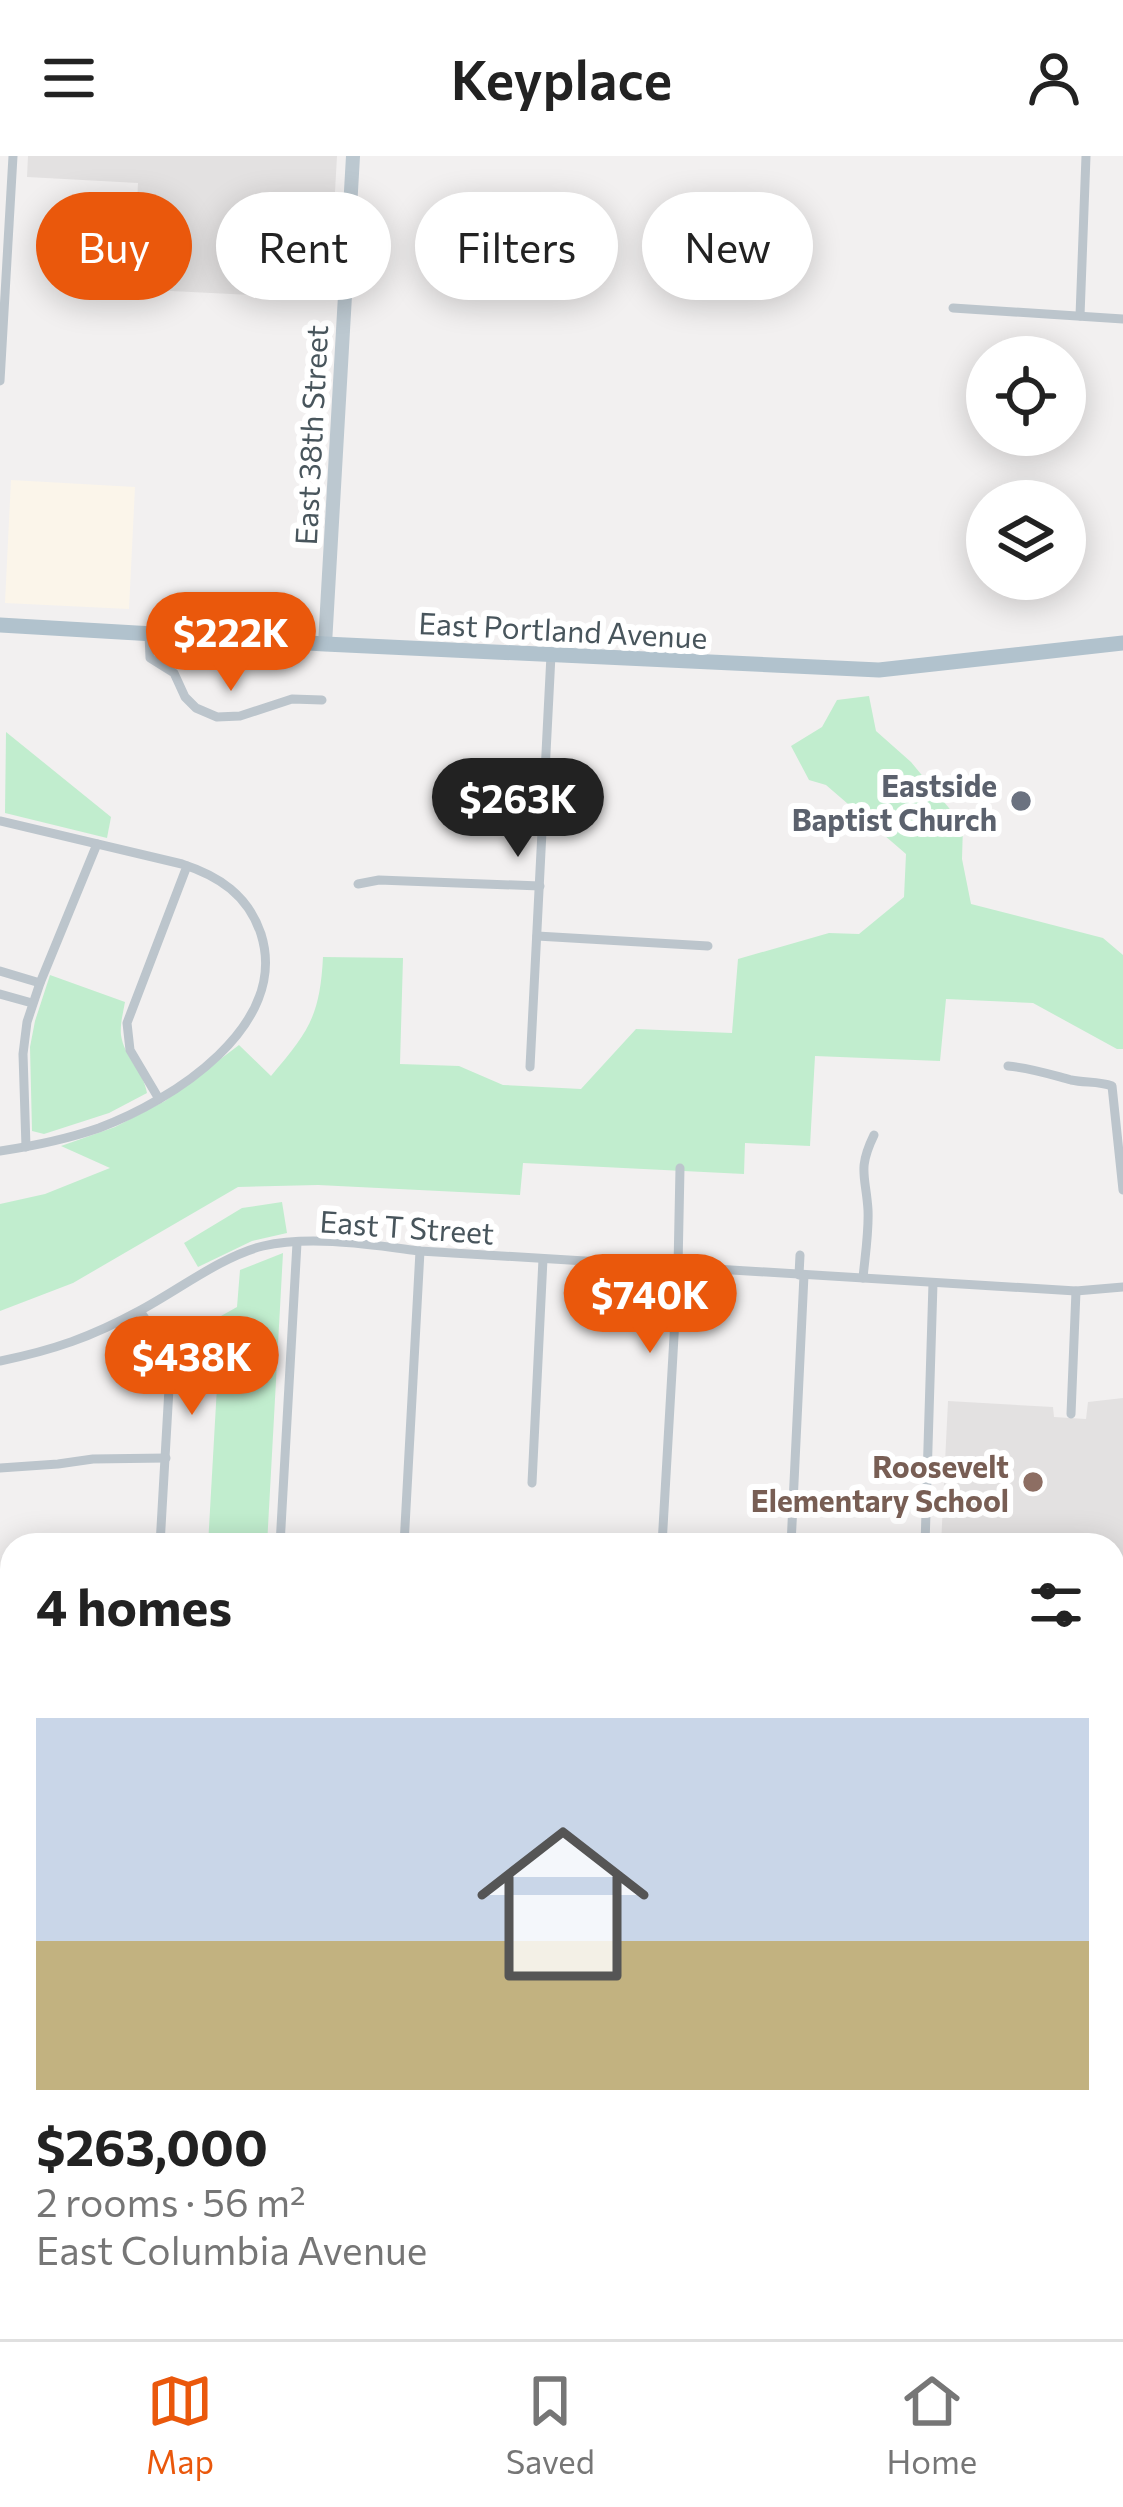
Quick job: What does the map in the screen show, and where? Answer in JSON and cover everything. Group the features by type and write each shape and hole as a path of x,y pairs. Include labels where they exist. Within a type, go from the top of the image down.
{"main road":[{"name":"East 38th Street","path":"325,644 353,156"},
{"name":"East Portland Avenue","path":"0,626 880,670 1123,643"}],"street":[{"path":"0,381 13,156"},
{"path":"1080,316 1086,156"},
{"path":"953,308 1123,319"},
{"path":"149,634 150,658 174,673 185,697 207,714 240,716 277,702 322,700"},
{"path":"530,1067 551,655"},
{"path":"0,821 208,873 227,885 253,915 264,946 265,980 251,1018 235,1038 159,1099 103,1126 0,1151"},
{"path":"26,1147 24,1043 32,1003 97,844"},
{"path":"159,1099 130,1049 127,1023 188,866"},
{"path":"358,884 379,880 540,886"},
{"path":"537,936 708,946"},
{"path":"0,971 40,983"},
{"path":"0,994 32,1003"},
{"path":"1008,1066 1112,1086 1123,1190"},
{"path":"862,1278 868,1214 862,1173 874,1136"},
{"path":"663,1533 680,1168"},
{"path":"281,1533 297,1243"},
{"name":"East T Street","path":"0,1361 73,1343 249,1250 270,1244 368,1244 1076,1291 1123,1287"},
{"path":"405,1533 420,1251"},
{"path":"791,1533 800,1255"},
{"path":"532,1483 543,1259"},
{"path":"925,1533 932,1283"},
{"path":"1071,1414 1076,1291"},
{"path":"140,1311 160,1341 172,1385 161,1533"},
{"path":"0,1468 166,1458"}],"shaded area":[{"path":"28,156 337,156 335,192 216,192 216,293 192,292 192,192 138,192 138,183 27,177"},
{"path":"11,480 135,487 129,609 5,603"},
{"name":"Roosevelt Elementary School","path":"1123,1398 1123,1533 942,1533 948,1401 1053,1407 1054,1417 1086,1419 1088,1402"}],"green space":[{"path":"869,696 876,731 911,762 963,825 962,859 971,904 1103,938 1123,955 1123,1049 1033,1003 946,999 940,1061 815,1056 810,1146 745,1143 744,1174 523,1163 520,1195 318,1185 238,1187 73,1283 0,1311 0,1204 45,1194 110,1168 61,1146 115,1127 165,1101 239,1045 271,1076 310,1023 323,957 403,958 400,1064 459,1066 503,1085 581,1089 636,1029 732,1033 738,959 829,933 859,934 904,897 906,854 826,785 809,780 791,746 822,727 837,700"},
{"path":"6,732 111,817 107,838 5,813"},
{"path":"50,975 125,1002 121,1035 147,1093 109,1113 44,1134 32,1131 30,1047"},
{"path":"282,1202 287,1233 252,1241 198,1267 184,1243 242,1208"},
{"path":"283,1253 268,1533 209,1533 221,1316 237,1307 240,1270"}],"place":[{"name":"Eastside Baptist Church","path":"1021,801"},
{"name":"Roosevelt Elementary School","path":"1033,1482"}]}
